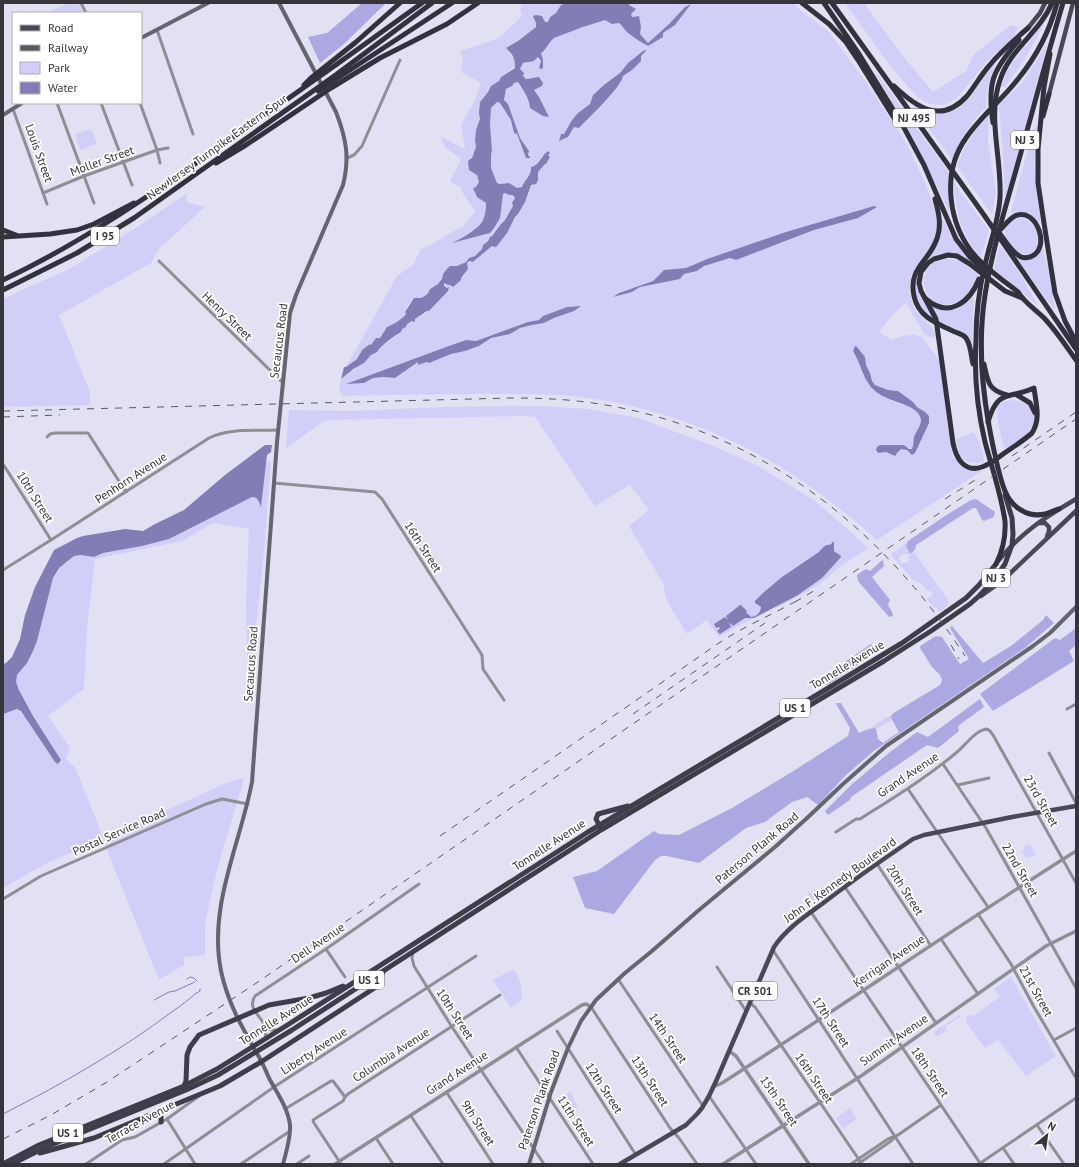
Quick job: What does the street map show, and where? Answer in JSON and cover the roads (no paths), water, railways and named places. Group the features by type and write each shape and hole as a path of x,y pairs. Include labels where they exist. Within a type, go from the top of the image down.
{"highway":[{"path":"293,96 311,78 356,42 400,3"},
{"name":"New Jersey Turnpike Eastern Spur","path":"3,280 92,232 156,191 293,96 422,3"},
{"name":"New Jersey Turnpike Eastern Spur","path":"3,290 54,265 142,213 432,3"},
{"path":"283,112 302,102 452,3"},
{"path":"200,171 225,159 380,58 443,26 478,3"},
{"path":"802,3 829,24 846,42 914,147"},
{"path":"824,3 860,54 921,159 954,235 967,254 982,268 1016,296 1022,298"},
{"name":"NJ 495","path":"832,3 984,215 994,225 1011,251"},
{"name":"NJ 3","path":"996,564 1003,547 1006,527 981,419 976,379 976,326 979,298 984,266 1000,202 995,102 1001,75 1016,52 1040,24 1052,3"},
{"path":"1005,287 969,247 958,225 952,204 951,181 955,159 962,144 971,131 1011,88 1027,67 1041,43 1052,19 1057,3"},
{"name":"NJ 3","path":"970,604 998,576 1006,560 1013,539 1013,523 993,449 983,384 981,350 985,293 990,267 1063,3"},
{"path":"884,76 917,105 935,111 953,107 963,100 993,61 1028,28"},
{"name":"NJ 3","path":"998,149 993,124 990,96 994,76 1000,63 1028,28"},
{"path":"1050,48 1050,57 1044,87 1038,162 1038,183 1055,293 1068,333 1076,349"},
{"path":"1041,123 1045,114 1049,94"},
{"path":"930,181 940,223 939,233 934,246 916,272 913,281 915,300 920,310 927,318 936,324 962,334 966,339 970,346 976,379"},
{"path":"3,237 68,232 85,227 97,223 156,191"},
{"path":"1000,232 1011,219 1020,215 1028,217 1036,223 1041,239 1039,248 1035,254 1030,257 1023,258 1011,251"},
{"path":"3,230 19,236"},
{"path":"1011,251 1068,333 1076,342"},
{"path":"1033,389 1037,417 1035,428 1032,433 981,467 969,467 958,460 954,452 935,316 923,295 919,283 923,268 931,260 952,255 961,258 1005,287 1018,292 1061,338 1076,360"},
{"path":"923,295 929,301 938,306 949,307 960,304 969,298 974,291 984,266"},
{"path":"981,350 987,380 989,384 998,392 1007,395 1017,394 1033,389"},
{"path":"1028,401 1026,395 1033,389"},
{"path":"1017,394 1032,405 1037,417"},
{"path":"988,423 995,405 999,400 1007,395"},
{"path":"1004,490 1012,504 1025,513 1039,515 1060,509"},
{"name":"Tonnelle Avenue","path":"903,646 928,625 961,602 975,590 996,564"},
{"name":"Tonnelle Avenue","path":"3,1164 39,1145 184,1086 217,1069 600,828 903,646 931,631 970,604"},
{"name":"Tonnelle Avenue","path":"12,1164 25,1157 172,1096 218,1075 385,970 633,805 883,658"},
{"path":"600,828 596,819 598,814 633,805"},
{"path":"25,1157 94,1138 202,1095 231,1080 260,1060 376,988 380,983 381,977 385,970"},
{"path":"184,1086 186,1081 187,1055 194,1040 199,1035 268,1005 309,998 355,982"},
{"path":"157,1112 161,1115 161,1122"}],"main road":[{"path":"142,37 208,3"},
{"name":"Secaucus Road","path":"279,3 331,102 342,129 346,143 347,158 346,173 343,185 292,304 278,430 252,782 248,804 219,911 218,935 221,970 225,990 233,1010 274,1087 288,1118 290,1131 283,1164"},
{"name":"NJ 3","path":"1028,28 1045,3"},
{"path":"1049,94 1073,5"},
{"path":"3,115 20,104"},
{"name":"Tonnelle Avenue","path":"996,564 1012,545 1025,533 1076,499"},
{"name":"Tonnelle Avenue","path":"970,604 1002,581 1076,511"},
{"path":"1038,523 1045,523 1049,527 1045,540"},
{"name":"Paterson Plank Road","path":"528,1164 568,1048 581,1022 596,1000 618,979 775,847 886,746 1021,655 1050,633 1076,608"},
{"name":"John F. Kennedy Boulevard","path":"620,1164 628,1162 636,1154 674,1133 698,1114 709,1096 773,950 778,941 788,930 845,886 913,840 924,835 1076,804"}],"street":[{"path":"81,3 86,12"},
{"path":"156,30 193,134"},
{"path":"347,158 354,155 362,146 400,60"},
{"path":"57,104 94,203"},
{"path":"101,104 132,185"},
{"path":"140,104 157,150 160,163"},
{"name":"Louis Street","path":"13,109 47,204"},
{"name":"Moller Street","path":"43,193 84,176 157,150 168,148"},
{"name":"Henry Street","path":"159,261 283,383"},
{"name":"Penhorn Avenue","path":"3,570 214,436 232,431 278,430"},
{"path":"48,437 50,434 55,433 88,433 126,492"},
{"name":"10th Street","path":"3,464 51,540"},
{"name":"16th Street","path":"274,483 375,492 382,499 482,655 483,669 504,700"},
{"path":"1067,709 1076,704"},
{"name":"Grand Avenue","path":"836,832 908,789 943,764 982,730 987,729"},
{"name":"23rd Street","path":"987,729 993,735 1076,883"},
{"path":"1049,753 1076,804"},
{"name":"22nd Street","path":"943,764 983,823 1076,988"},
{"path":"958,785 989,778"},
{"path":"908,789 988,907"},
{"name":"Postal Service Road","path":"3,899 40,876 206,804 222,799 248,804"},
{"name":"Kerrigan Avenue","path":"713,1087 781,1045 988,907 1076,851"},
{"name":"20th Street","path":"877,864 931,946"},
{"name":"Dell Avenue","path":"265,1039 266,1033 264,1026 252,1007 252,1001 255,996 326,949 419,884"},
{"path":"845,886 936,1023"},
{"name":"18th Street","path":"811,912 980,1164"},
{"name":"21st Street","path":"978,914 1013,969 1076,1078"},
{"name":"Summit Avenue","path":"723,1164 857,1079 1013,969 1051,944 1076,931"},
{"path":"942,939 978,994"},
{"path":"326,949 346,977"},
{"name":"17th Street","path":"773,950 913,1164"},
{"name":"10th Street","path":"413,951 412,958 414,966 427,988 544,1164"},
{"name":"Liberty Avenue","path":"164,1164 274,1087 476,956"},
{"path":"717,967 746,1011"},
{"name":"14th Street","path":"618,979 703,1106"},
{"name":"Columbia Avenue","path":"338,1163 313,1120 343,1101 344,1097 500,995"},
{"name":"16th Street","path":"750,1003 755,1007 860,1162"},
{"name":"Grand Avenue","path":"338,1163 582,1005 586,1004 591,1006"},
{"name":"13th Street","path":"591,1006 674,1133 697,1164"},
{"path":"264,1026 271,1030 282,1029"},
{"path":"1054,1040 1076,1028"},
{"name":"12th Street","path":"557,1031 636,1154"},
{"name":"11th Street","path":"516,1047 593,1164"},
{"name":"15th Street","path":"729,1051 736,1056 810,1164"},
{"path":"285,1109 331,1081 333,1081 344,1097"},
{"name":"9th Street","path":"447,1093 493,1164"},
{"name":"Terrace Avenue","path":"86,1164 122,1140 135,1137 167,1119 202,1095"},
{"path":"709,1096 756,1164"},
{"path":"980,1164 1076,1098"},
{"path":"851,1164 860,1162 888,1138 898,1136 941,1106"},
{"path":"411,1116 443,1164"},
{"path":"167,1119 195,1164"},
{"path":"1037,1125 1064,1164"},
{"path":"241,1164 290,1131"},
{"path":"376,1138 393,1164"},
{"path":"1003,1148 1014,1164"},
{"path":"297,1164 309,1156"}],"water":[{"path":"566,3 630,3 629,5 636,9 631,14 632,17 639,16 641,27 640,34 648,43 685,7 691,4 675,25 663,33 663,37 648,46 630,35 619,23 612,24 605,20 554,38 541,53 543,68 539,68 541,61 538,57 532,62 523,63 520,69 524,73 523,76 526,79 539,77 543,83 542,86 534,90 549,117 543,116 530,108 527,98 518,82 506,89 504,100 508,104 520,138 529,151 528,155 531,158 526,158 517,134 514,133 511,120 500,103 497,102 491,108 491,168 497,183 509,183 517,188 522,187 530,173 531,167 536,165 548,151 550,153 548,155 550,157 546,164 538,172 538,180 536,184 531,185 525,202 507,233 497,246 492,246 473,262 469,261 467,263 468,269 461,280 453,287 444,283 444,286 447,288 449,287 448,291 429,311 415,319 415,322 412,321 407,324 401,332 391,338 364,363 353,369 341,379 344,367 357,359 362,350 370,344 371,345 376,338 380,338 387,327 405,316 405,312 414,298 421,298 425,296 430,289 438,284 442,279 443,274 450,266 457,266 475,256 505,220 513,206 512,203 515,198 513,195 505,193 503,194 500,218 490,233 452,243 477,228 482,222 485,213 486,203 477,197 473,188 476,187 479,182 477,175 469,170 468,161 472,158 476,147 475,140 476,130 480,119 480,102 491,86 515,68 513,56 506,48 536,27 533,16 542,16 545,22 548,22 550,17 556,13 561,5"},
{"path":"647,50 641,56 641,61 623,76 617,88 597,110 579,128 574,127 568,137 559,141 561,134 564,134 572,120 578,113 590,104 593,95 620,73 628,63 643,51"},
{"path":"874,206 877,207 858,218 814,230 736,260 730,258 704,266 697,271 684,274 680,279 640,287 632,292 613,297 619,293 653,281 664,270 686,268 707,259 786,232"},
{"path":"581,306 574,311 544,323 520,328 510,334 491,338 479,346 465,351 451,354 429,363 427,362 418,365 418,362 395,378 373,378 364,383 346,384 466,340 476,341 528,322 539,320 543,316 567,307"},
{"path":"855,346 865,357 866,365 875,385 888,390 898,391 929,416 929,423 915,453 912,455 907,450 901,449 895,456 886,452 878,453 876,450 880,445 904,445 909,449 912,449 914,437 921,420 920,416 913,409 883,396 871,387 853,351"},
{"path":"265,445 272,445 271,452 267,455 261,507 257,499 252,497 169,539 142,546 103,553 94,557 81,555 74,556 59,568 53,578 37,641 27,663 17,675 16,682 33,716 61,760 58,764 55,762 21,711 17,709 3,714 3,664 12,657 20,639 25,615 35,587 54,550 83,536 125,529 143,531 184,510 225,475"},
{"path":"834,541 834,551 841,557 822,578 798,595 754,618 745,618 733,626 729,622 731,627 720,634 717,631 720,628 716,628 714,624 725,617 728,620 726,616 740,605 751,617 756,615 760,611 761,607 755,603 755,601 763,593 782,577"}],"waterway":[{"path":"187,979 190,977 197,981"},
{"path":"154,1000 169,992 175,991 195,982"},
{"path":"3,1114 69,1079 132,1040 179,1007 200,991 200,989"}],"railway":[{"path":"3,411 521,398 593,403 651,415 706,434 758,458 806,488 851,524 893,564 931,608 965,656"},
{"path":"1012,456 1076,412"},
{"path":"3,417 60,415"},
{"path":"3,1139 51,1115 107,1082 255,984 1076,419"},
{"path":"945,499 980,477"},
{"path":"795,602 817,589"},
{"path":"440,836 716,645 736,632 800,599"},
{"path":"633,714 765,623"},
{"path":"951,645 959,659"}]}
